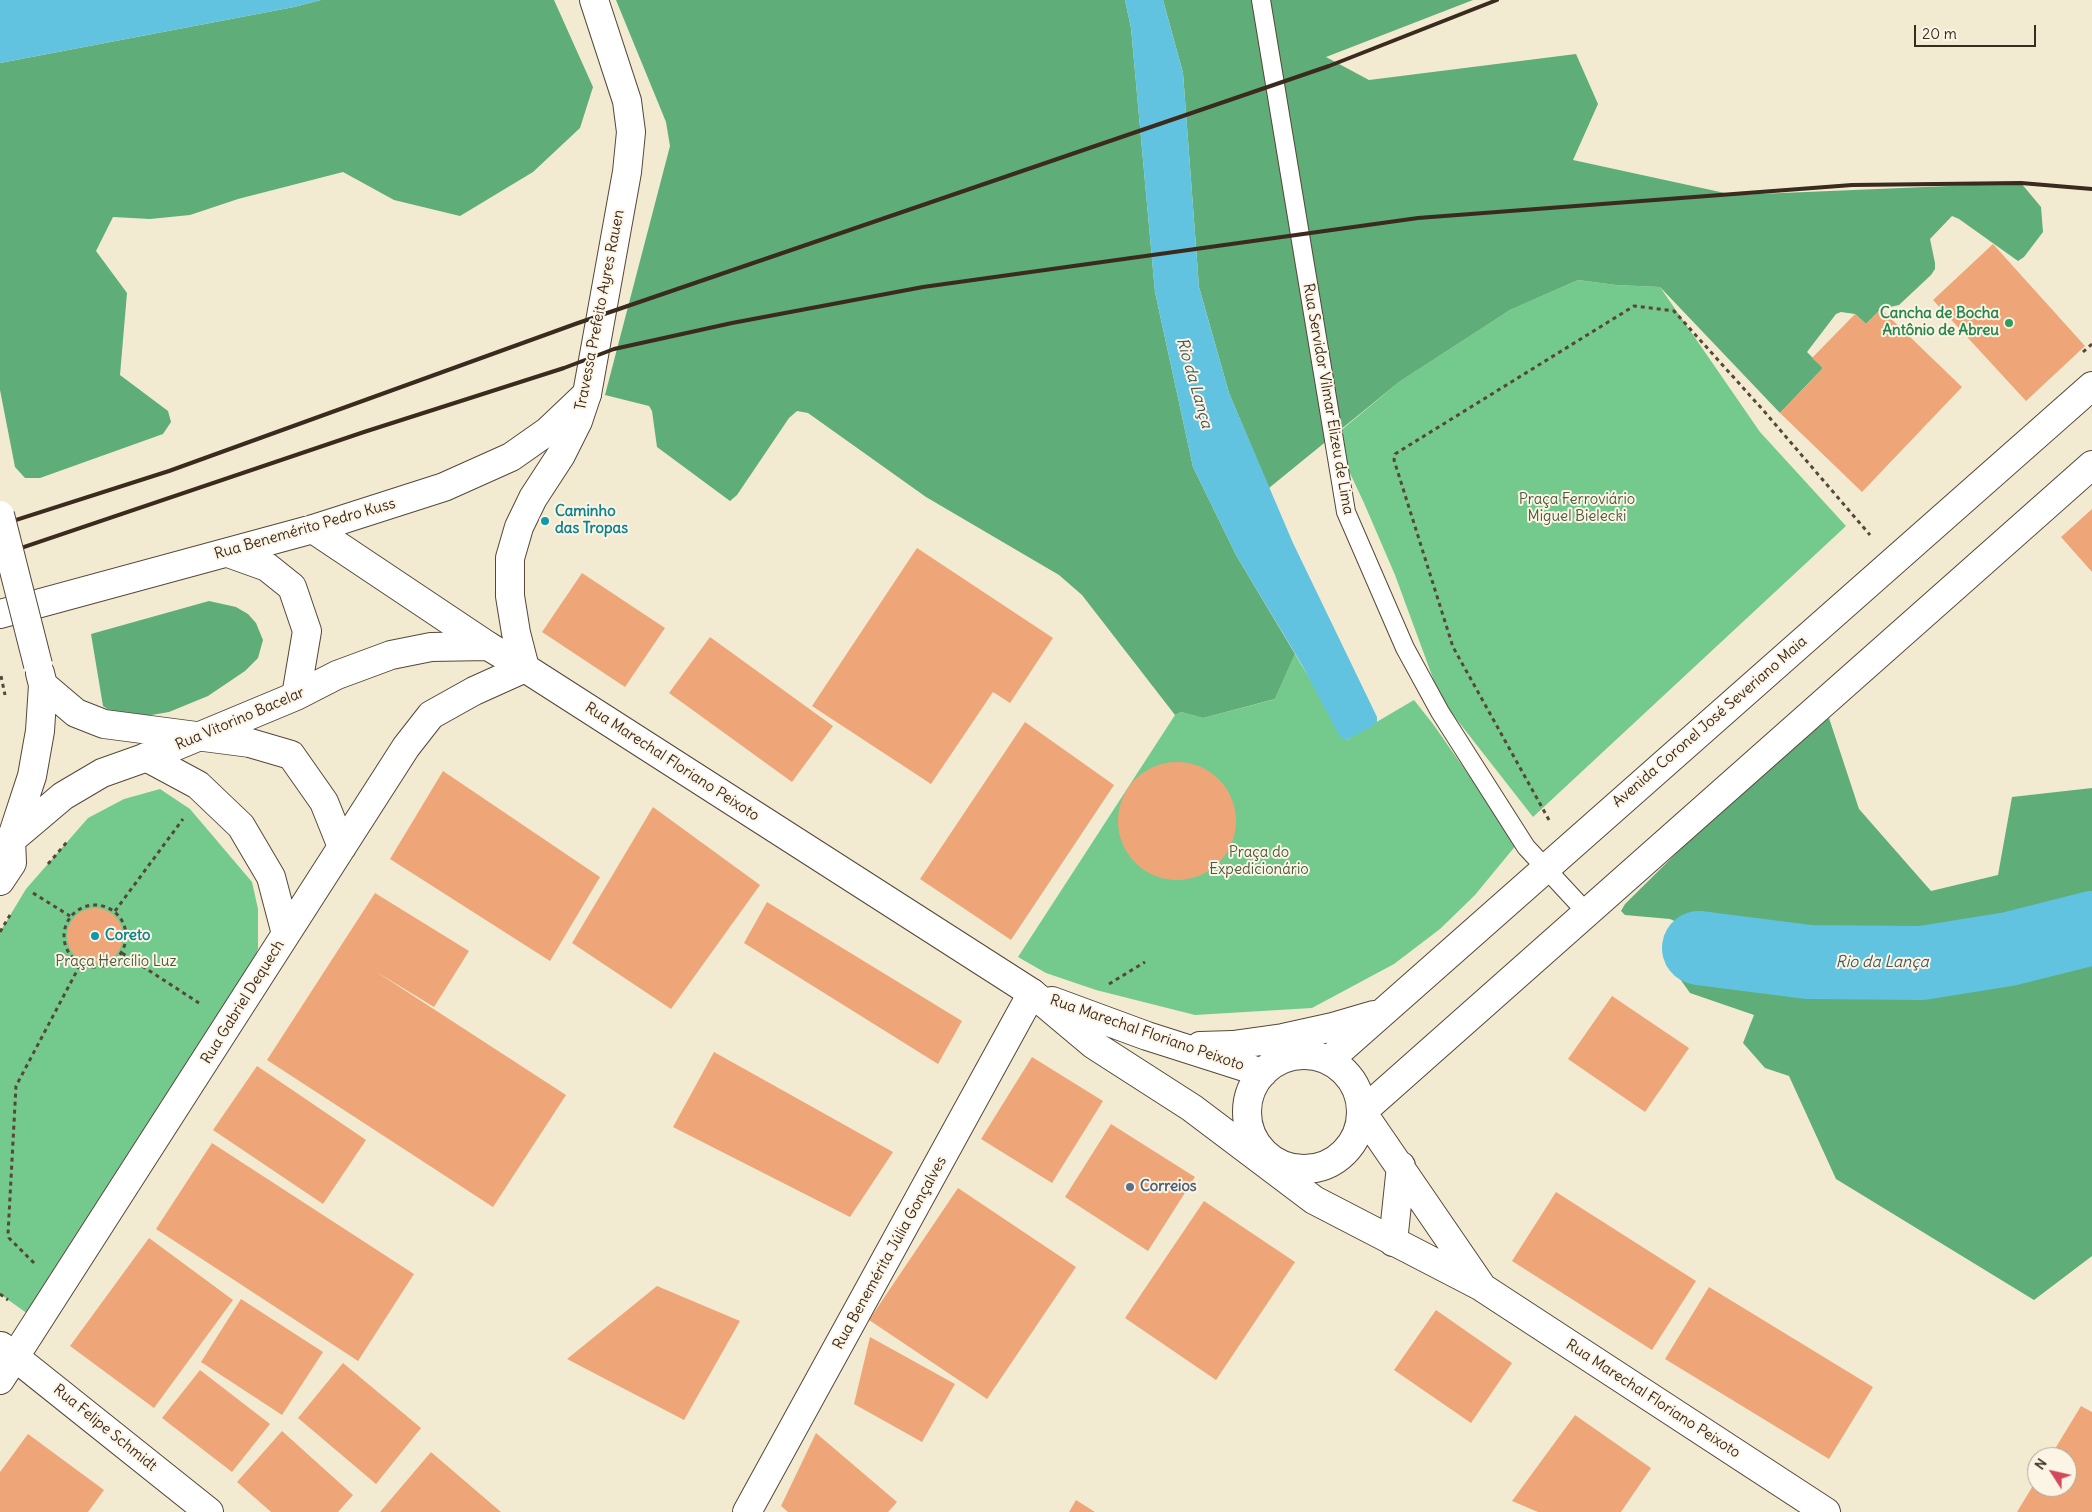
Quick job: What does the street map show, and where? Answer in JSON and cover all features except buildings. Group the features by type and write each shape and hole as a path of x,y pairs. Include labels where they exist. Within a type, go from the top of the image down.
{"main road":[{"name":"Travessa Prefeito Ayres Rauen","path":"525,668 516,633 510,596 510,558 519,527 533,498 561,455 578,421 587,394 628,172 631,132 627,101 594,0"},
{"name":"Avenida Coronel José Severiano Maia","path":"1329,1060 2092,386"},
{"name":"Rua Benemérito Pedro Kuss","path":"0,614 313,529 444,487 511,457 548,431 587,394"},
{"path":"1362,1112 2092,465"},
{"path":"0,515 40,675 40,731 32,776 5,843 12,863 0,882"},
{"name":"Rua Marechal Floriano Peixoto","path":"313,529 488,646 1032,994 1094,1045 1192,1108 1314,1200 1480,1286 1826,1512"},
{"path":"228,553 267,567 292,588 307,631 296,696"},
{"name":"Rua Vitorino Bacelar","path":"5,843 63,796 102,773 146,758 296,696 337,675 391,655 431,647 488,646"},
{"name":"Rua Gabriel Dequech","path":"0,1380 8,1350 286,934 406,747 431,715 474,690 525,668"},
{"path":"40,675 76,713 104,724 201,735 250,743 291,755 324,802 342,847"},
{"path":"146,758 198,785 241,826 271,877 286,934"},
{"name":"Rua Marechal Floriano Peixoto","path":"1032,994 1181,1047 1263,1072"},
{"name":"Rua Benemérita Júlia Gonçalves","path":"747,1512 1032,994"},
{"path":"1181,1047 1283,1038 1333,1027 1382,1012"},
{"path":"1294,1055 1312,1055 1329,1060 1347,1073 1358,1090 1362,1112 1359,1130 1351,1147 1338,1159 1321,1168 1302,1170 1286,1167 1270,1159 1258,1147 1250,1132 1247,1111 1251,1090 1263,1072 1277,1061 1294,1055"},
{"name":"Rua Marechal Floriano Peixoto","path":"1192,1108 1250,1132"},
{"name":"Rua Marechal Floriano Peixoto","path":"1362,1112 1401,1166 1480,1286"},
{"path":"1393,1242 1401,1166"},
{"path":"1302,1170 1314,1200"},
{"name":"Rua Felipe Schmidt","path":"8,1350 209,1512"}],"lane":[{"name":"Rua Servidor Vilmar Elizeu de Lima","path":"1261,0 1346,512 1405,648 1440,712 1526,848 1587,913"}],"path":[{"path":"1526,848 1552,824 1453,647 1394,460 1396,454 1634,306 1674,311 1763,410 1873,538"},
{"path":"2077,357 2092,344"},
{"path":"114,911 184,817"},
{"path":"45,868 70,839"},
{"path":"26,889 70,916"},
{"path":"97,905 106,906 114,911 122,920 126,931 126,943 122,953 108,965 99,968 80,965 73,959 64,943 63,934 70,916 77,910 97,905"},
{"path":"122,953 202,1005"},
{"path":"1107,985 1145,962"},
{"path":"38,1266 9,1238 8,1234 16,1086 80,965"},
{"path":"0,1294 14,1304"}],"green space":[{"path":"321,0 554,0 593,87 580,128 533,172 460,216 394,200 343,172 238,199 190,215 150,219 113,217 96,251 127,293 120,375 168,411 171,422 163,434 40,478 25,478 15,467 0,390 0,63 294,7"},
{"path":"616,0 1125,0 1131,28 1155,292 1193,467 1236,555 1295,654 1275,699 1203,718 1181,712 1175,715 1082,595 1059,575 926,497 808,413 797,411 789,418 737,495 730,501 657,447 652,411 649,406 605,395 670,146 666,122"},
{"path":"1163,0 1473,0 1326,57 1369,80 1576,54 1598,104 1573,160 1734,195 2021,183 2041,207 2043,232 2024,257 2018,261 1952,216 1930,239 1935,263 1935,269 1931,275 1899,305 1881,309 1866,324 1855,314 1841,312 1836,314 1807,352 1823,368 1780,413 1660,287 1616,285 1578,280 1510,310 1399,382 1269,488 1229,393 1199,287 1183,73"},
{"name":"Praça Ferroviário Miguel Bielecki","path":"1578,280 1616,285 1660,287 1760,432 1846,526 1533,817 1447,707 1434,681 1395,575 1333,437 1399,382 1510,310"},
{"path":"209,601 236,607 248,614 256,623 263,640 258,658 245,671 208,696 169,712 134,718 112,712 103,706 91,634"},
{"name":"Praça do Expedicionário","path":"1295,654 1346,740 1414,700 1433,724 1517,844 1475,895 1440,929 1394,964 1312,1008 1195,1015 1096,990 1046,973 1018,957 1175,715 1181,712 1203,718 1275,699"},
{"path":"1829,718 1859,809 1931,891 1998,875 2012,797 2092,788 2092,1256 2034,1300 1836,1179 1789,1076 1765,1068 1743,1043 1754,1015 1690,993 1678,976 1695,959 1699,948 1681,924 1670,919 1625,915 1621,911 1625,904 1714,816"},
{"name":"Praça Hercílio Luz","path":"160,789 190,809 252,882 258,909 258,949 250,968 28,1314 0,1294 0,932 26,889 88,818 124,799"}],"water":[{"path":"0,0 321,0 294,7 0,63"},
{"path":"1125,0 1163,0 1183,73 1199,287 1229,393 1293,543 1377,717 1377,722 1371,727 1346,740 1340,737 1302,665 1236,555 1193,467 1155,292 1131,28"}],"waterway":[{"name":"Rio da Lança","path":"1699,948 1808,962 1922,963 2009,949 2092,928"}],"railway":[{"path":"0,525 169,471 578,323 1329,66 1497,0"},
{"path":"0,555 364,432 564,368 614,349 732,323 923,287 1418,218 1852,185 2021,183 2092,189"}],"place":[{"name":"Cancha de Bocha Antônio de Abreu","path":"2009,323"},
{"name":"Caminho das Tropas","path":"545,521"},
{"name":"Coreto","path":"95,936"},
{"name":"Correios","path":"1130,1187"}]}
